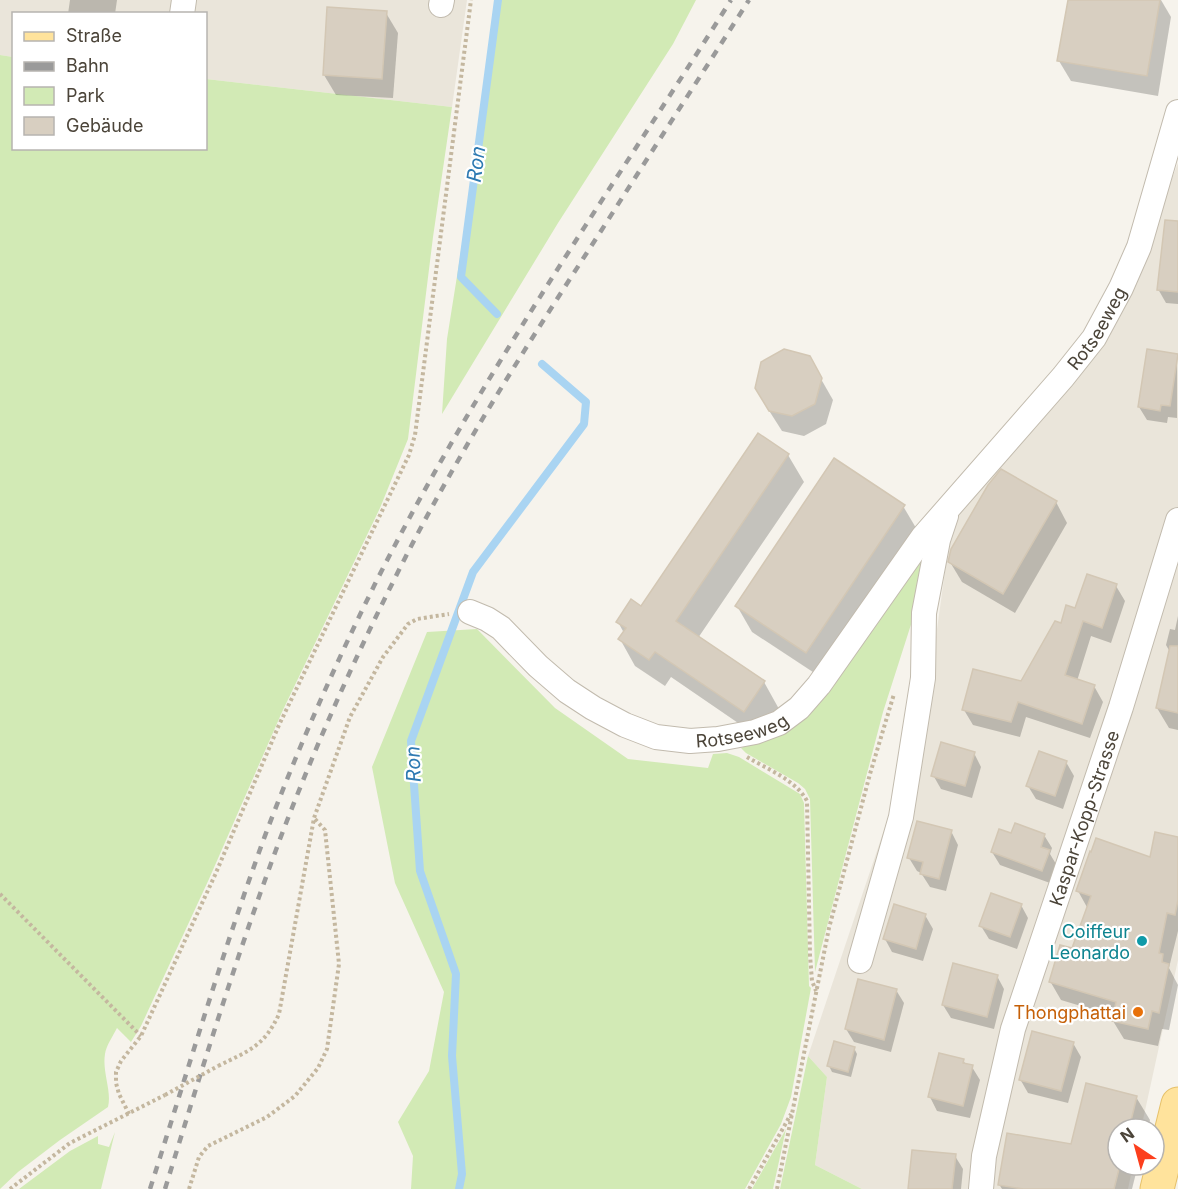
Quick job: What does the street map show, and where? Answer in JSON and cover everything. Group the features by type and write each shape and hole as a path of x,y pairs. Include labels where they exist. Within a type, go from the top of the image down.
{"main road":[{"path":"1156,1189 1178,1104"}],"street":[{"name":"Rotseeweg","path":"470,612 501,628 538,666 567,691 625,725 656,737 690,741 718,739 755,732 780,723 799,708 819,685 923,537 1063,378 1094,338 1121,288 1138,247 1178,112"},
{"name":"Rotseeweg","path":"860,961 901,817 923,678 924,613 938,540 949,508"},
{"name":"Kaspar-Kopp-Strasse","path":"981,1189 984,1156 1014,1029 1121,707 1178,520"}],"path":[{"path":"129,1113 119,1094 116,1072 121,1061 141,1036 279,725 409,455 415,435 471,0"},
{"path":"10,1189 70,1143 255,1047 266,1038 279,1014 314,818 350,717 383,657 408,624 417,619 432,616"},
{"path":"777,1189 829,928 870,774 897,684"},
{"path":"718,739 795,786 807,801 810,955 812,981 816,992"},
{"path":"189,1189 199,1157 208,1146 267,1118 295,1096 318,1068 327,1048 339,964 326,830 314,818"},
{"path":"0,894 141,1036"},
{"path":"749,1189 794,1110"}],"shaded area":[{"path":"0,0 467,0 452,107 207,79 207,12 12,12 12,57 0,55"},
{"path":"1178,163 1178,960 1144,1117 1106,1117 1106,1177 1130,1177 1128,1189 862,1189 815,1165 827,1077 808,1056 927,702 953,513 1124,302"}],"green space":[{"path":"501,0 696,0 673,44 558,223 442,414 447,339"},
{"path":"0,55 12,57 12,150 207,150 207,79 452,107 408,439 380,508 282,712 209,879 141,1026 131,1042 117,1028 108,1044 104,1061 109,1094 108,1107 60,1140 0,1189"},
{"path":"933,534 915,612 883,712 815,972 810,799 805,789 798,783 741,748 772,737"},
{"path":"477,629 555,708 628,759 708,768 713,754 727,753 739,757 800,794 804,803 809,986 811,988 791,1097 781,1124 745,1189 411,1189 413,1156 398,1122 429,1071 444,992 395,883 372,767 427,632"},
{"path":"808,1056 827,1077 815,1165 862,1189 780,1189"},
{"path":"786,1129 773,1189 752,1189"},
{"path":"115,1132 101,1189 19,1189 70,1151 98,1136 98,1144 109,1147"}],"building":[{"path":"1068,0 1160,0 1147,76 1057,61"},
{"path":"327,7 387,11 382,79 323,75"},
{"path":"1165,220 1178,221 1178,292 1157,290"},
{"path":"784,349 810,356 822,378 815,404 792,416 769,411 755,388 761,362"},
{"path":"1147,349 1178,354 1170,406 1161,405 1160,411 1138,407"},
{"path":"758,433 789,454 676,621 765,681 744,712 655,652 649,660 618,639 626,628 616,622 631,599 641,606"},
{"path":"834,458 905,505 806,653 735,606"},
{"path":"1001,469 1057,501 1003,594 948,562 951,549 988,485"},
{"path":"1087,574 1117,584 1102,628 1083,621 1065,675 1095,685 1082,724 1018,702 1011,722 962,710 973,669 1021,681 1055,621 1061,623 1066,605 1075,608"},
{"path":"1170,646 1178,646 1178,713 1156,708"},
{"path":"941,742 975,752 965,786 931,776"},
{"path":"1039,751 1067,761 1055,796 1026,786"},
{"path":"917,821 952,830 939,879 920,874 923,862 907,858"},
{"path":"1015,823 1045,834 1041,847 1050,850 1042,871 991,852 999,829 1011,833"},
{"path":"1155,832 1178,837 1178,900 1175,915 1167,913 1159,953 1163,954 1162,962 1169,964 1159,1013 1152,1011 1148,1029 1112,1021 1116,1002 1049,982 1060,945 1072,948 1091,896 1076,891 1096,838 1150,857"},
{"path":"991,893 1022,904 1010,937 979,926"},
{"path":"894,904 926,914 916,949 883,939"},
{"path":"953,963 998,975 987,1017 942,1005"},
{"path":"858,979 897,989 884,1040 845,1029"},
{"path":"1032,1031 1074,1042 1061,1091 1019,1080"},
{"path":"834,1041 855,1047 848,1072 827,1066"},
{"path":"939,1053 964,1059 963,1063 973,1065 963,1106 928,1097"},
{"path":"1086,1083 1137,1096 1132,1117 1106,1117 1106,1177 1117,1177 1114,1189 1023,1189 998,1185 1007,1133 1071,1144"},
{"path":"912,1150 956,1154 952,1189 908,1189"}],"waterway":[{"name":"Ron","path":"497,314 461,277 498,0"},
{"name":"Ron","path":"459,1189 462,1174 452,1056 456,974 420,871 411,741 473,572 584,424 586,402 542,364"}],"railway":[{"path":"150,1189 220,966 266,833 333,671 363,608 418,501 460,428 548,284 731,0"},
{"path":"165,1189 234,969 264,882 319,742 377,614 440,492 492,404 749,0"}],"place":[{"name":"Coiffeur Leonardo","path":"1142,941"},
{"name":"Thongphattai","path":"1138,1012"}]}
